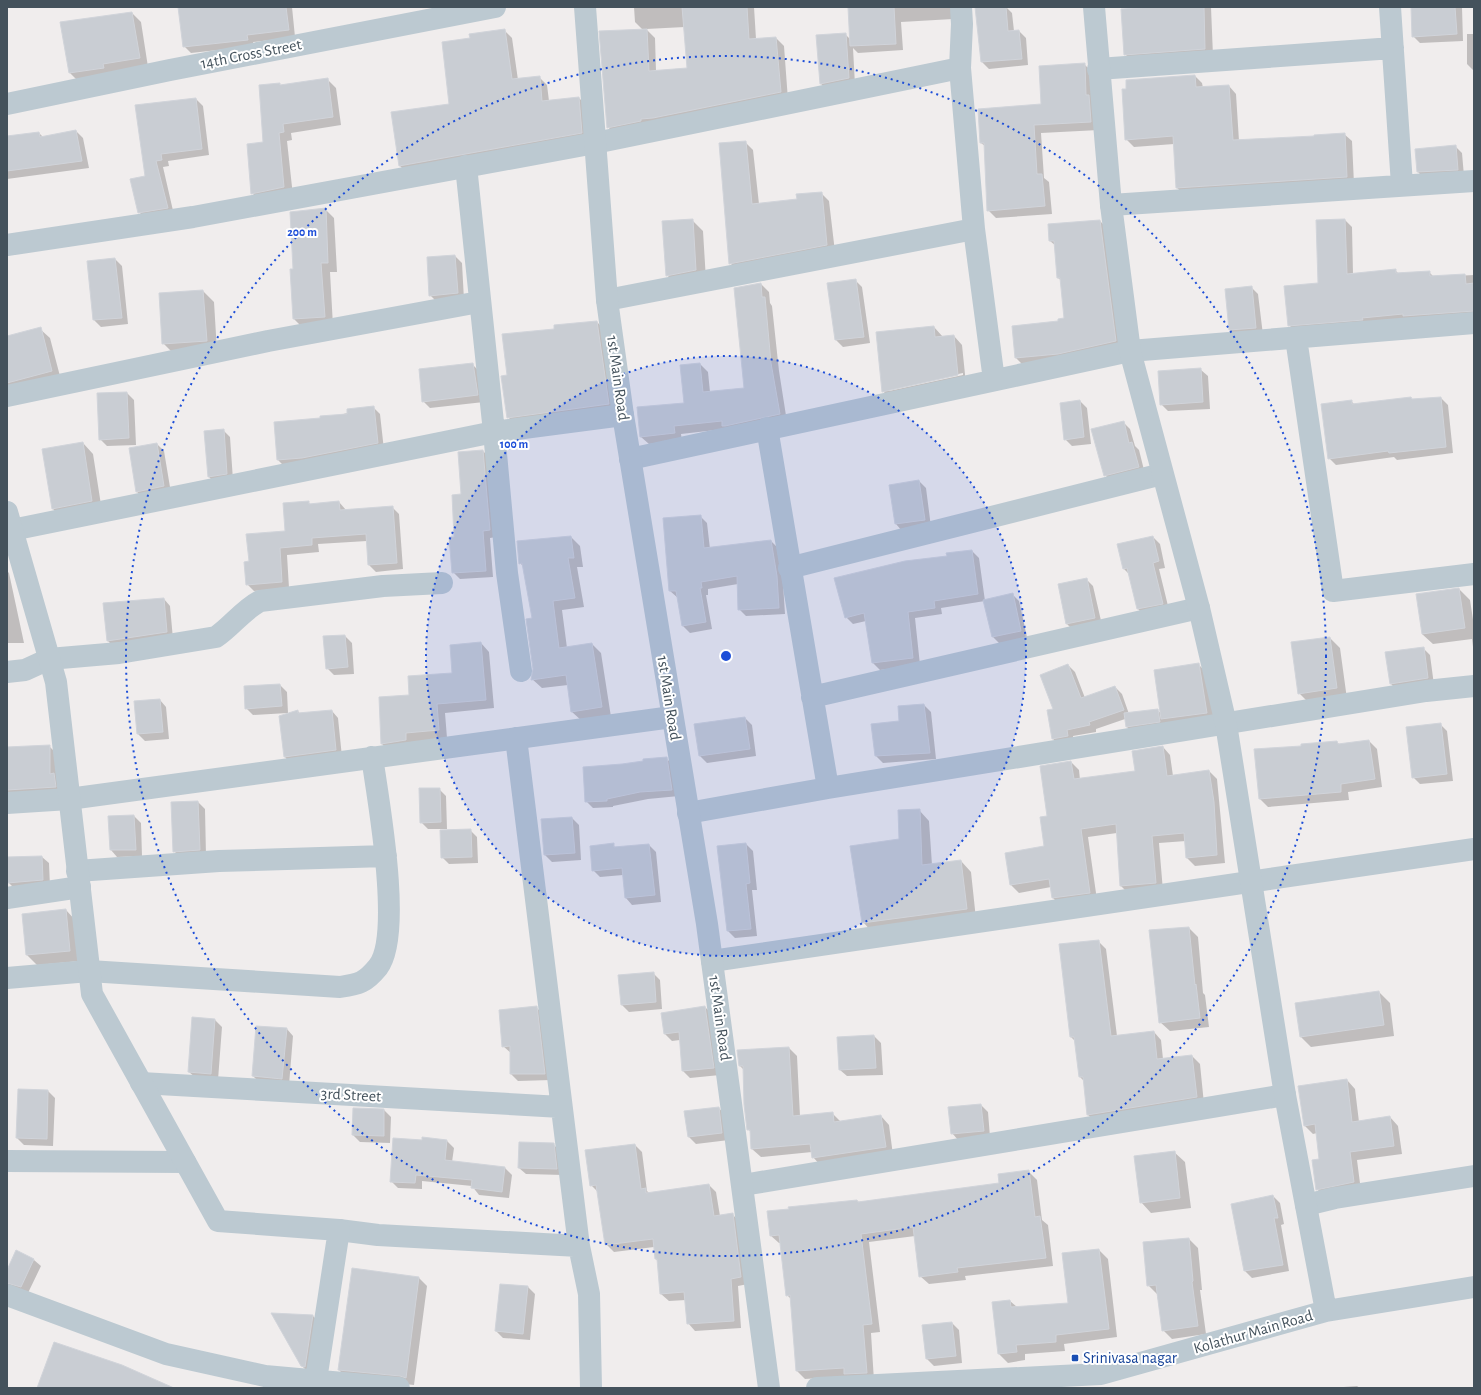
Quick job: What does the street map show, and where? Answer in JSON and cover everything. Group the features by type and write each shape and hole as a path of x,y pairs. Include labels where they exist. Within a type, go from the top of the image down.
{"street":[{"name":"14th Cross Street","path":"7,104 170,70 496,7"},
{"name":"1st Main Road","path":"585,7 606,300 630,459 712,961 769,1388"},
{"path":"961,7 962,24 960,68 974,229 994,380"},
{"path":"1094,7 1098,69 1111,205 1130,351 1198,608 1226,724 1253,883 1285,1095 1326,1311"},
{"path":"1390,7 1402,185"},
{"path":"1098,69 1393,48"},
{"path":"7,245 193,217 595,143 960,68"},
{"path":"466,166 507,573 521,671"},
{"path":"1111,205 1474,180"},
{"path":"606,300 974,229"},
{"path":"7,396 268,341 480,302"},
{"path":"630,459 767,428 1130,351 1474,323"},
{"path":"1296,338 1333,591 1474,574"},
{"path":"579,1246 378,1235 339,1230 218,1221 92,994 56,682 9,524 494,432 623,415"},
{"path":"767,428 789,568 828,788"},
{"path":"789,568 1162,474"},
{"path":"7,672 26,670 49,659 118,653 216,637 226,630 248,608 260,601 383,586 442,583"},
{"path":"812,697 1198,608"},
{"path":"688,813 828,788 1419,693 1474,686"},
{"path":"7,803 69,799 672,717"},
{"path":"516,738 579,1246 589,1294 591,1388"},
{"path":"7,978 89,971 340,987 362,984 379,966 389,934 386,856 372,757"},
{"path":"712,961 1253,883 1474,849"},
{"path":"7,898 79,879 219,861 386,856"},
{"name":"3rd Street","path":"141,1082 561,1107"},
{"path":"743,1186 1285,1095"},
{"path":"7,1161 185,1162"},
{"path":"1306,1205 1335,1198 1474,1176"},
{"path":"315,1384 339,1230"},
{"name":"Kolathur Main Road","path":"817,1388 1101,1381 1326,1311 1474,1287"},
{"path":"8,1298 166,1354 265,1376 315,1384 399,1388"}],"building":[{"path":"178,7 286,7 289,30 247,35 248,40 183,47"},
{"path":"682,7 747,7 749,39 776,37 781,92 653,118 641,119 641,121 607,128 599,31 647,29 649,71 687,68"},
{"path":"848,7 894,7 896,44 850,46"},
{"path":"975,7 1006,7 1008,31 1019,30 1022,59 981,62"},
{"path":"1152,7 1204,7 1205,49 1124,55 1121,9"},
{"path":"1411,7 1455,7 1457,34 1412,37"},
{"path":"132,12 140,58 103,64 104,68 69,73 60,22"},
{"path":"505,29 512,79 540,76 542,101 579,97 582,133 399,166 391,112 449,104 442,42 470,38 469,34"},
{"path":"846,33 849,78 820,84 816,35"},
{"path":"1085,63 1086,95 1089,95 1091,122 1034,125 1037,174 1042,174 1045,206 987,211 984,143 980,143 978,109 1041,104 1039,66"},
{"path":"1195,75 1196,87 1229,85 1233,140 1345,133 1347,177 1176,188 1173,136 1125,140 1122,89 1126,89 1126,80"},
{"path":"328,78 333,117 283,124 284,132 279,133 284,187 251,194 247,144 263,142 259,85 280,83 280,85"},
{"path":"196,98 202,149 161,154 162,160 156,161 168,208 138,213 130,179 145,176 135,105"},
{"path":"76,130 82,161 7,171 7,136 39,132 40,137"},
{"path":"746,141 752,204 797,199 796,194 822,192 827,245 729,264 719,143"},
{"path":"1456,145 1458,170 1417,172 1415,149"},
{"path":"326,208 328,263 321,263 325,317 293,319 290,269 293,269 290,212"},
{"path":"693,219 696,270 666,276 662,221"},
{"path":"1345,219 1347,274 1396,269 1396,273 1430,271 1430,276 1465,274 1466,284 1474,283 1474,311 1403,316 1403,314 1362,318 1363,320 1288,326 1284,286 1318,283 1316,220"},
{"path":"1100,220 1116,341 1058,354 1015,358 1012,326 1058,321 1058,319 1064,318 1060,278 1057,278 1054,241 1049,241 1048,224"},
{"path":"455,255 458,293 429,296 427,257"},
{"path":"115,258 122,318 93,320 87,261"},
{"path":"856,279 864,337 835,340 827,283"},
{"path":"761,283 762,297 765,297 771,363 780,414 725,426 722,426 722,421 674,426 675,433 640,437 637,407 684,403 680,365 700,363 703,392 744,388 734,288"},
{"path":"1252,286 1256,328 1229,330 1225,289"},
{"path":"203,290 207,341 162,344 159,293"},
{"path":"597,321 609,404 507,418 501,376 507,375 502,334 554,329 554,325"},
{"path":"934,326 935,337 954,335 958,375 882,392 876,332"},
{"path":"41,327 52,371 7,383 7,336"},
{"path":"473,363 478,395 422,402 419,369"},
{"path":"1201,368 1203,402 1160,405 1158,371"},
{"path":"127,392 129,438 99,440 97,393"},
{"path":"1411,397 1412,399 1441,397 1446,447 1389,453 1388,451 1328,459 1321,404 1352,400 1352,404"},
{"path":"1080,400 1084,437 1064,440 1060,403"},
{"path":"374,406 378,443 302,458 277,460 274,422 347,414 347,409"},
{"path":"1124,421 1129,443 1132,442 1139,467 1104,476 1091,429"},
{"path":"224,429 227,474 208,477 204,431"},
{"path":"83,442 92,501 52,509 42,449"},
{"path":"157,443 164,486 136,492 129,448"},
{"path":"483,450 490,530 483,531 486,571 452,573 449,537 454,537 452,495 461,494 458,452"},
{"path":"919,480 925,520 895,524 889,485"},
{"path":"309,501 309,504 339,501 340,510 393,506 397,563 368,565 366,534 312,538 312,545 280,548 282,582 246,585 244,562 249,561 246,534 285,531 283,503"},
{"path":"701,515 704,548 771,540 777,576 779,608 738,610 737,576 701,582 702,588 700,588 706,622 682,626 676,591 669,591 663,518"},
{"path":"571,536 574,558 568,558 575,598 553,601 559,648 592,643 602,707 571,712 566,675 531,680 533,669 526,619 532,618 522,563 519,564 517,541"},
{"path":"1153,536 1159,561 1153,563 1163,604 1137,609 1127,568 1123,569 1117,544"},
{"path":"972,550 978,594 934,601 935,608 908,612 913,658 872,663 864,613 845,618 834,578 905,561 947,556 946,553"},
{"path":"1087,578 1095,618 1066,624 1058,584"},
{"path":"1459,588 1465,628 1422,634 1416,594"},
{"path":"1013,593 1021,631 992,637 983,600"},
{"path":"164,598 167,632 107,641 103,603"},
{"path":"345,635 348,667 326,669 323,636"},
{"path":"1330,637 1337,688 1298,694 1291,642"},
{"path":"481,642 486,700 437,704 439,730 406,733 406,740 381,744 379,697 409,695 408,676 452,673 450,645"},
{"path":"1424,647 1428,678 1390,684 1385,652"},
{"path":"1199,663 1207,713 1161,719 1154,670"},
{"path":"1068,664 1081,698 1115,686 1124,710 1089,722 1090,725 1067,730 1068,736 1052,739 1047,710 1053,709 1040,675"},
{"path":"280,684 282,706 245,709 244,686"},
{"path":"160,699 163,732 137,734 134,701"},
{"path":"924,704 930,753 875,756 871,724 899,721 898,706"},
{"path":"1158,709 1160,722 1126,727 1124,713"},
{"path":"298,710 298,713 332,710 336,750 284,757 279,716"},
{"path":"745,717 750,749 699,756 694,724"},
{"path":"1441,723 1447,774 1412,778 1406,727"},
{"path":"1369,740 1375,779 1341,784 1341,792 1259,799 1254,749 1301,746 1301,744 1337,741 1338,744"},
{"path":"50,745 50,774 54,773 56,787 7,790 7,747"},
{"path":"1163,746 1167,776 1209,770 1214,802 1217,855 1186,858 1184,833 1152,836 1156,883 1120,886 1116,824 1081,829 1090,893 1052,898 1049,879 1010,885 1005,853 1044,846 1040,817 1047,816 1040,766 1071,761 1074,779 1135,771 1132,751"},
{"path":"667,757 672,790 640,792 607,799 607,801 585,802 583,767 622,764 643,761 643,759"},
{"path":"419,788 440,788 441,822 420,823"},
{"path":"198,801 200,850 173,852 171,802"},
{"path":"920,809 922,865 961,860 967,909 862,923 850,846 899,839 898,810"},
{"path":"134,815 136,850 110,850 108,816"},
{"path":"572,817 575,853 544,855 541,819"},
{"path":"471,829 472,857 441,858 440,830"},
{"path":"614,843 614,847 649,844 655,895 625,898 622,868 592,871 590,846"},
{"path":"746,843 750,883 746,884 751,929 727,931 717,846"},
{"path":"42,856 43,880 7,883 7,857"},
{"path":"66,909 70,951 26,955 22,914"},
{"path":"1189,927 1200,1018 1159,1023 1149,930"},
{"path":"1099,940 1111,1036 1154,1031 1157,1059 1192,1055 1197,1097 1087,1115 1083,1077 1079,1077 1074,1037 1070,1037 1059,944"},
{"path":"654,972 656,1002 621,1005 618,975"},
{"path":"1379,991 1384,1025 1300,1037 1295,1003"},
{"path":"537,1006 545,1074 510,1074 510,1046 502,1047 499,1010"},
{"path":"705,1006 714,1068 682,1071 679,1032 664,1034 661,1013"},
{"path":"192,1017 215,1019 211,1074 188,1072"},
{"path":"256,1026 287,1028 282,1079 252,1076"},
{"path":"874,1035 876,1068 839,1070 837,1037"},
{"path":"789,1047 793,1116 833,1112 834,1122 881,1115 886,1147 812,1158 810,1144 751,1149 750,1130 747,1130 744,1104 743,1066 739,1066 737,1050"},
{"path":"1347,1079 1352,1122 1390,1116 1394,1146 1350,1152 1354,1182 1316,1190 1312,1160 1319,1159 1315,1124 1304,1126 1298,1086"},
{"path":"18,1089 48,1090 47,1139 16,1138"},
{"path":"981,1104 984,1131 951,1134 948,1107"},
{"path":"719,1107 722,1133 688,1137 684,1111"},
{"path":"353,1108 384,1109 384,1136 352,1135"},
{"path":"422,1137 447,1140 445,1160 505,1167 502,1192 471,1188 472,1180 416,1175 415,1183 390,1182 393,1138 422,1140"},
{"path":"519,1142 554,1143 557,1169 518,1168"},
{"path":"635,1144 641,1189 646,1188 646,1193 709,1184 714,1216 733,1213 741,1277 731,1279 734,1321 687,1324 684,1292 660,1294 657,1259 655,1259 653,1239 605,1245 596,1185 590,1186 585,1150"},
{"path":"1175,1151 1180,1198 1140,1203 1134,1156"},
{"path":"1029,1170 1035,1217 1040,1216 1046,1258 957,1268 958,1272 919,1277 913,1227 861,1234 872,1324 863,1325 867,1373 844,1374 844,1368 796,1371 790,1295 786,1296 779,1235 770,1236 767,1211 789,1209 788,1207 857,1200 858,1202 999,1183 998,1174"},
{"path":"1273,1195 1278,1218 1274,1218 1283,1265 1244,1271 1231,1204"},
{"path":"1189,1238 1192,1282 1198,1326 1162,1331 1156,1285 1147,1286 1143,1242"},
{"path":"1099,1249 1109,1329 1056,1335 1056,1342 1016,1345 1017,1352 998,1354 992,1302 1010,1300 1011,1307 1068,1303 1062,1253"},
{"path":"16,1250 34,1259 21,1287 7,1283 7,1270"},
{"path":"352,1268 419,1277 406,1378 400,1376 338,1370"},
{"path":"500,1284 528,1286 523,1334 495,1331"},
{"path":"271,1313 313,1315 305,1367 301,1366"},
{"path":"952,1322 956,1356 926,1359 922,1325"},
{"path":"54,1342 122,1365 174,1388 37,1388"}],"place":[{"name":"Srinivasa nagar","path":"1075,1358"}]}
